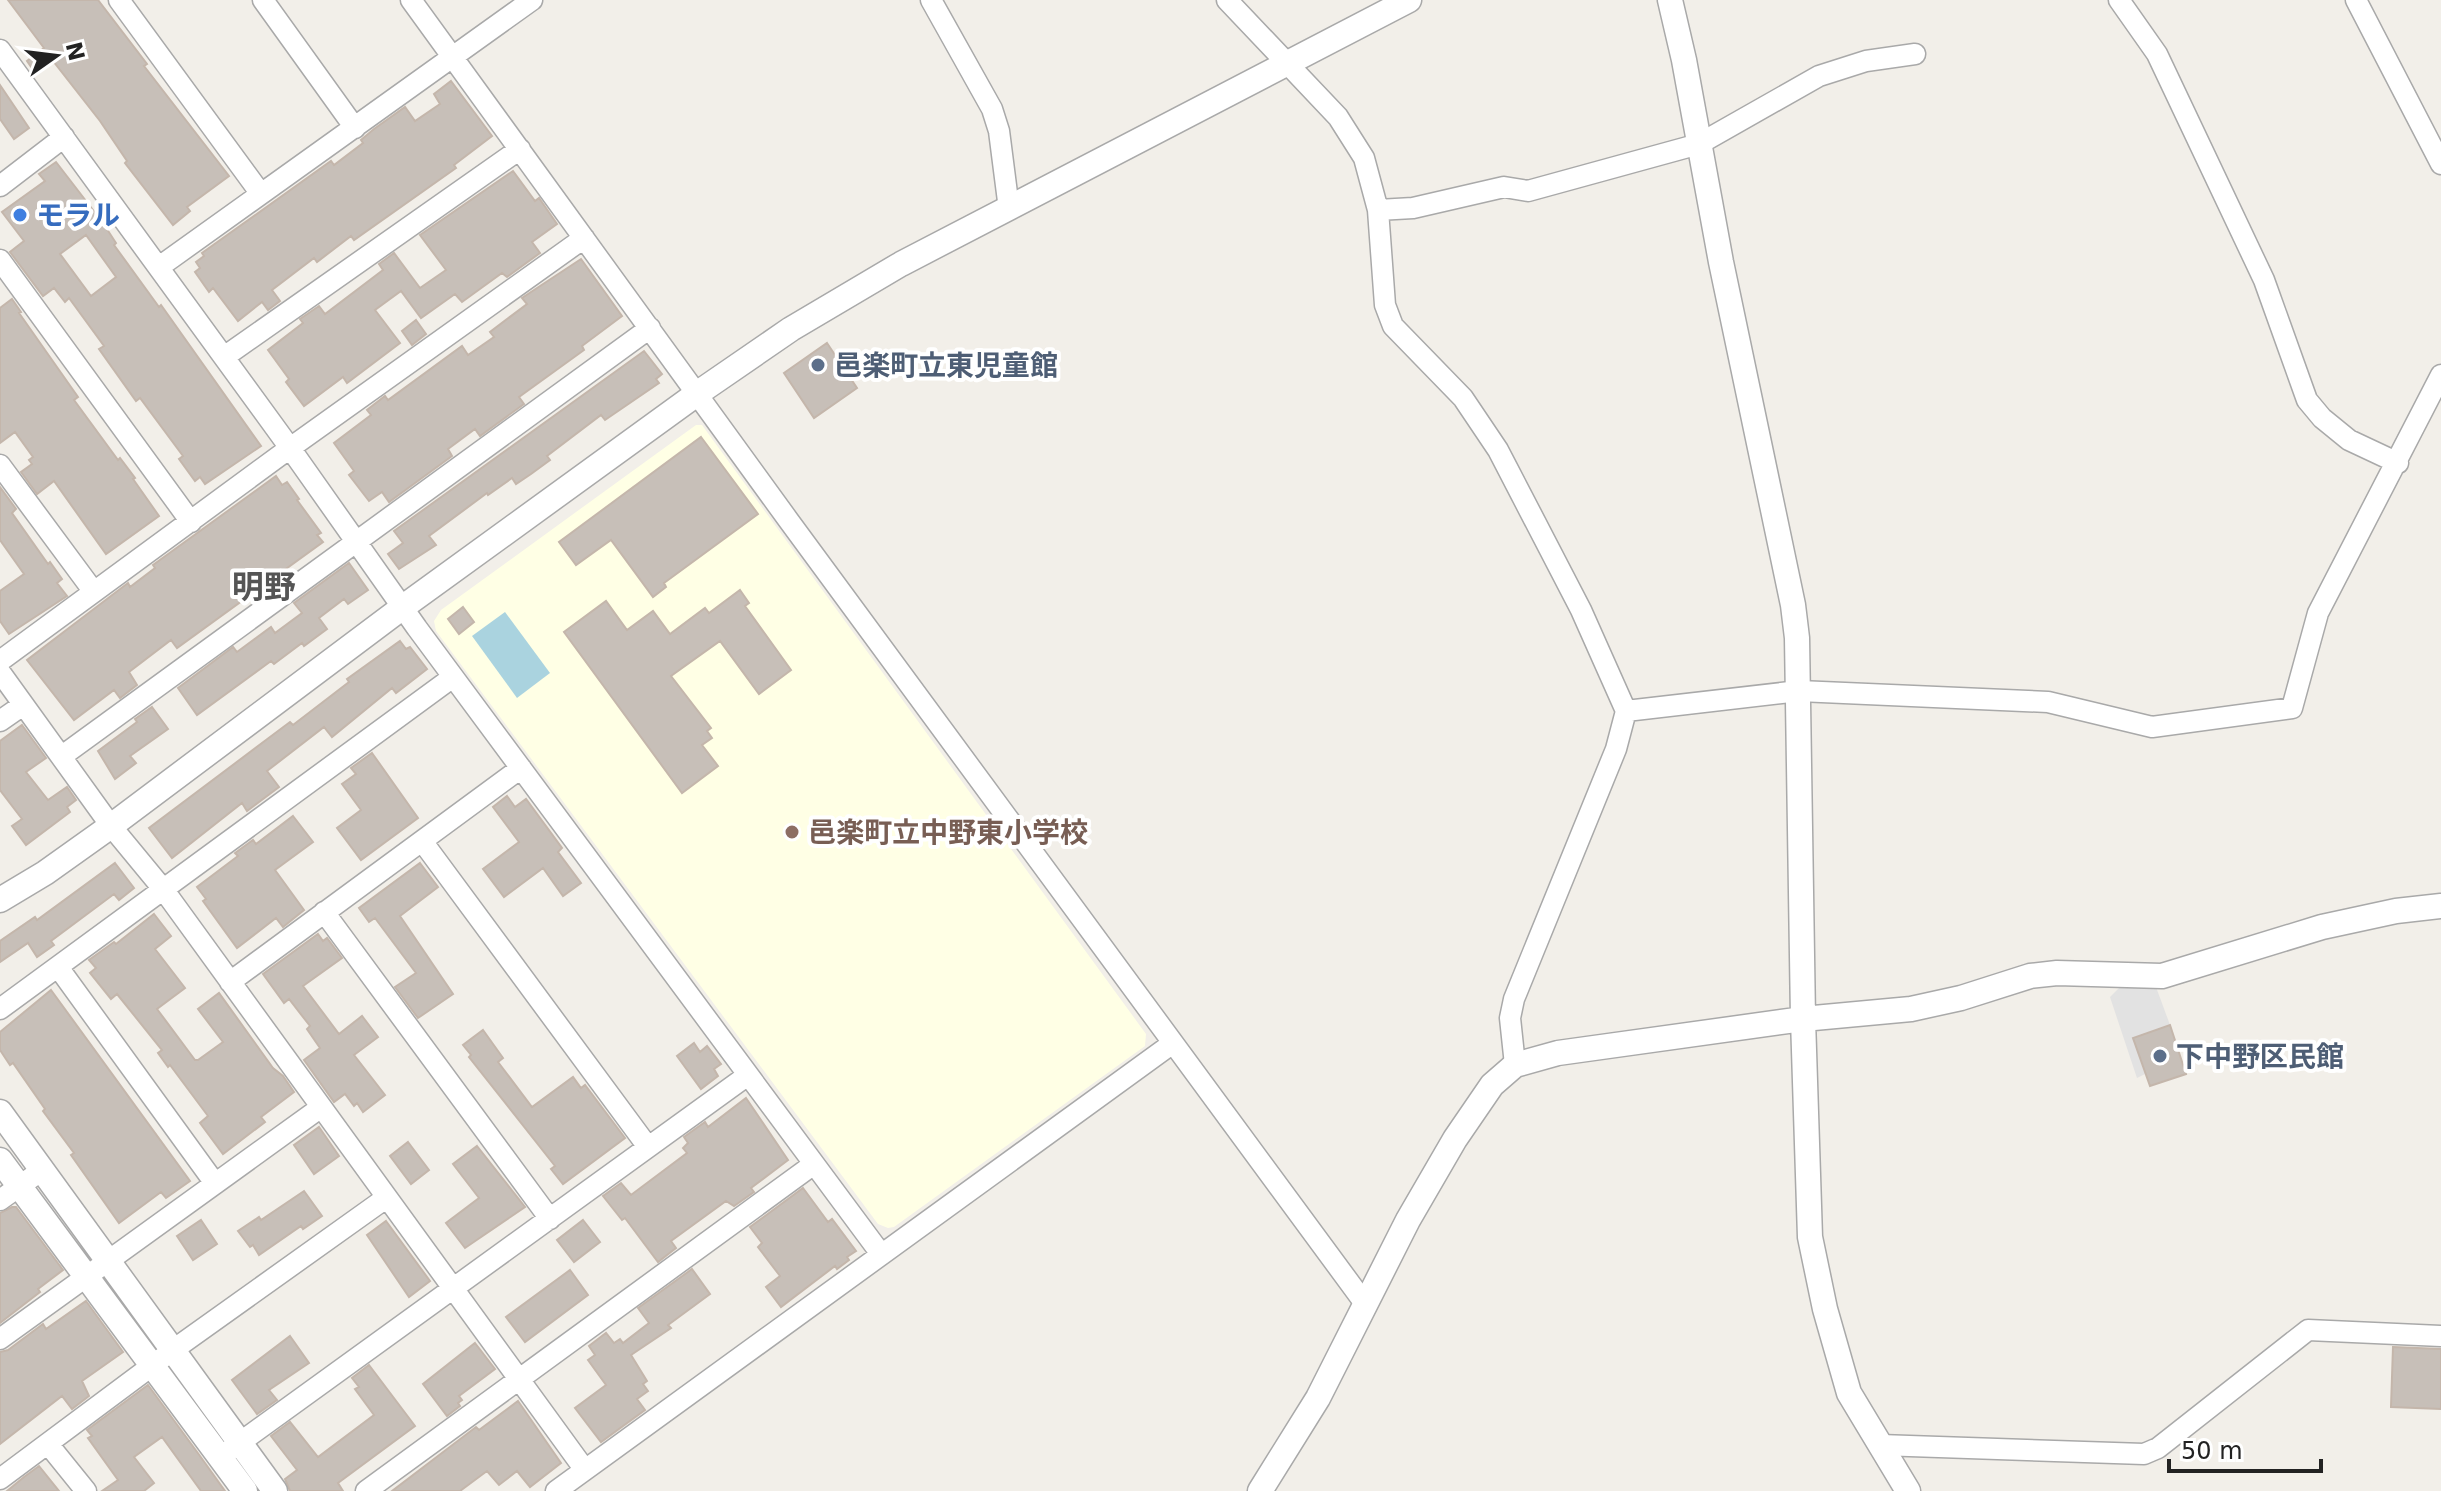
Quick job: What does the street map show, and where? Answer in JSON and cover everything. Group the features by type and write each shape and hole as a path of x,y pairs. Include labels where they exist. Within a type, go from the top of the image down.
{"street":[{"path":"119,0 261,194"},
{"path":"263,0 355,128"},
{"path":"411,0 789,521 1366,1305"},
{"path":"159,267 532,0"},
{"path":"931,0 992,109 999,131 1009,209"},
{"path":"1227,0 1338,117 1364,158 1378,210 1385,305 1393,326 1463,398 1498,450 1581,610 1626,711 1616,749 1514,999 1510,1018 1515,1065"},
{"path":"0,900 45,873 111,826 403,607 698,393 823,309 901,264 1409,0"},
{"path":"1670,0 1793,605 1799,691 1803,1019 1810,1237 1825,1309 1849,1393 1908,1491"},
{"path":"2119,0 2157,54 2257,266 2307,400 2322,418 2349,440 2398,463"},
{"path":"2356,0 2441,164"},
{"path":"0,50 453,677 881,1254"},
{"path":"1378,210 1413,208 1504,187 1528,191 1699,144 1819,76 1866,61 1915,54"},
{"path":"0,186 64,137"},
{"path":"224,357 520,149"},
{"path":"0,661 584,238"},
{"path":"0,260 191,522"},
{"path":"62,756 650,328"},
{"path":"1626,711 1799,691 2048,702 2152,727 2292,708 2318,613 2441,375"},
{"path":"0,465 94,592"},
{"path":"0,672 111,826 163,889 585,1470"},
{"path":"0,1009 453,677"},
{"path":"0,721 23,705"},
{"path":"230,982 521,768"},
{"path":"422,841 648,1147"},
{"path":"1260,1491 1318,1398 1408,1220 1455,1139 1492,1085 1515,1065 1558,1053 1803,1019 1911,1009 1961,998 2030,976 2057,973 2162,976 2322,927 2396,911 2441,906"},
{"path":"324,912 550,1219"},
{"path":"58,967 214,1182"},
{"path":"556,1491 1173,1043"},
{"path":"230,1450 748,1075"},
{"path":"0,1339 320,1108"},
{"path":"0,1112 173,1350 230,1450 245,1491"},
{"path":"0,1160 10,1193 86,1276 153,1365 230,1450 275,1491"},
{"path":"366,1491 814,1164"},
{"path":"10,1193 42,1170"},
{"path":"0,1479 173,1350 386,1198"},
{"path":"1880,1445 2144,1454 2158,1448 2308,1330 2441,1336"},
{"path":"48,1444 86,1491"}],"shaded area":[{"name":"邑楽町立中野東小学校","path":"696,425 702,425 1146,1034 1145,1046 894,1227 878,1224 436,631 434,621 441,610"},
{"path":"2156,987 2170,1025 2133,1038 2145,1074 2137,1078 2110,997 2119,988"}],"water":[{"path":"505,612 550,673 517,698 472,636"}],"building":[{"path":"8,0 98,0 147,64 144,66 229,176 187,207 190,211 173,225 125,163 127,161 100,121 53,61 36,74 27,61 44,48"},
{"path":"451,81 492,136 454,165 456,168 354,240 351,236 317,262 314,258 272,290 280,301 268,310 262,302 238,321 213,288 209,292 195,272 200,268 196,262 204,256 202,253 331,161 334,165 363,143 361,140 374,129 405,107 415,121 440,104 434,94"},
{"path":"0,85 29,128 14,139 0,119"},
{"path":"56,162 103,223 116,243 114,245 159,307 161,305 261,446 205,484 200,477 195,481 179,459 183,456 140,398 136,401 99,349 104,346 69,298 65,302 54,288 43,296 10,252 24,241 2,212 45,181 39,174","holes":["86,235 116,277 91,296 60,254"]},
{"path":"513,171 535,201 539,198 557,224 532,242 540,253 507,277 502,273 462,302 455,294 421,318 401,291 375,310 400,343 347,383 343,377 304,406 268,350 303,323 300,319 319,306 325,314 383,270 379,264 394,253 420,288 446,270 420,235"},
{"path":"581,259 622,316 582,346 584,350 519,397 524,404 480,436 475,429 448,449 452,456 389,502 382,492 369,501 349,475 354,471 334,443 371,415 367,410 385,396 388,400 462,346 468,355 494,337 490,332 527,304 522,298"},
{"path":"12,299 78,397 74,400 135,478 159,516 106,554 54,481 37,494 21,472 32,464 29,460 33,457 15,432 0,443 0,308"},
{"path":"416,320 426,334 412,345 402,331"},
{"path":"827,343 857,388 814,418 784,373"},
{"path":"644,351 662,374 656,379 659,383 605,420 601,415 547,456 550,460 516,484 512,478 487,493 429,536 436,545 399,569 388,554 403,543 394,531"},
{"path":"701,437 758,514 664,583 666,587 653,597 611,540 576,565 559,542"},
{"path":"276,476 282,485 287,482 321,533 317,535 323,542 177,648 171,640 129,672 137,685 120,698 114,690 74,720 27,660 128,583 130,587 155,568 153,565"},
{"path":"0,487 16,509 12,513 62,579 57,583 67,596 9,634 0,621 0,591 24,574 0,540"},
{"path":"349,563 368,590 348,604 344,599 319,618 327,629 304,646 302,643 274,664 271,661 197,715 178,688 233,647 237,652 271,627 275,633 302,613 294,603"},
{"path":"740,590 749,603 745,606 791,670 759,694 720,641 671,676 711,728 707,731 712,738 702,745 718,766 682,793 564,632 606,601 627,630 653,611 670,634 705,608 709,613"},
{"path":"463,607 474,622 459,634 448,619"},
{"path":"400,641 406,649 410,647 427,669 396,693 392,688 332,737 324,727 267,771 279,787 247,811 242,803 172,858 149,828 290,722 293,725 349,682 347,679"},
{"path":"152,707 168,729 130,756 136,763 115,779 98,751"},
{"path":"22,725 46,758 26,772 48,800 67,787 76,800 67,807 70,812 26,845 12,826 22,819 0,790 0,741"},
{"path":"372,753 418,818 361,860 337,828 361,810 342,784 356,774 351,768"},
{"path":"507,796 515,807 526,799 562,848 558,852 581,883 563,896 543,868 504,897 483,869 519,842 493,807"},
{"path":"293,816 313,842 275,870 304,910 283,927 276,918 237,948 203,901 206,899 197,887 238,856 235,853 253,840 256,844"},
{"path":"115,863 134,888 119,900 114,894 51,941 54,945 37,957 28,943 0,962 0,941 35,917 37,920"},
{"path":"420,863 438,887 400,916 453,994 418,1018 395,987 416,973 375,918 369,922 359,908"},
{"path":"154,914 171,936 155,949 185,988 157,1009 195,1060 223,1042 198,1009 219,993 294,1092 261,1117 265,1122 223,1154 200,1123 208,1116 158,1053 162,1050 117,994 111,999 90,973 96,968 89,960 114,942 116,944"},
{"path":"318,934 323,941 327,938 342,958 303,986 339,1034 362,1016 378,1037 354,1055 385,1095 363,1112 345,1094 334,1102 304,1060 320,1048 307,1029 310,1026 289,999 284,1003 263,974"},
{"path":"51,990 190,1181 166,1198 161,1192 119,1223 71,1155 74,1153 43,1111 45,1109 13,1063 10,1065 0,1050 0,1032"},
{"name":"下中野区民館","path":"2170,1025 2186,1074 2150,1086 2133,1038"},
{"path":"483,1030 503,1058 498,1062 532,1107 573,1077 581,1088 585,1085 625,1138 563,1184 551,1169 555,1166 469,1057 471,1055 463,1045"},
{"path":"694,1043 700,1052 707,1046 721,1064 714,1069 718,1076 701,1089 677,1056"},
{"path":"746,1098 788,1160 751,1188 754,1192 734,1206 726,1201 671,1241 676,1248 658,1262 625,1218 622,1220 603,1196 621,1183 631,1195 687,1153 683,1148 688,1143 684,1137 705,1122 708,1127"},
{"path":"319,1127 339,1156 314,1174 294,1145"},
{"path":"408,1142 429,1170 411,1184 390,1156"},
{"path":"477,1146 525,1207 465,1248 446,1223 479,1198 453,1164"},
{"path":"803,1188 828,1222 832,1219 856,1251 837,1269 835,1266 781,1307 766,1287 780,1276 758,1247 762,1243 750,1227"},
{"path":"304,1191 322,1216 303,1229 301,1226 259,1255 238,1231 259,1217 261,1220"},
{"path":"16,1207 63,1270 0,1323 0,1213"},
{"path":"201,1220 217,1244 193,1260 177,1236"},
{"path":"583,1220 600,1242 574,1262 557,1240"},
{"path":"386,1221 430,1281 409,1297 367,1235"},
{"path":"692,1269 710,1294 668,1325 671,1328 631,1355 647,1381 643,1384 648,1391 637,1399 645,1410 601,1442 575,1408 606,1385 588,1360 595,1355 589,1346 606,1333 614,1343 620,1339 623,1343 649,1323 638,1308"},
{"path":"570,1270 588,1295 525,1342 506,1317"},
{"path":"86,1301 123,1352 82,1381 89,1396 72,1409 62,1396 0,1444 0,1352 8,1350 43,1324 46,1329"},
{"path":"290,1336 309,1363 269,1390 277,1400 257,1414 232,1380"},
{"path":"475,1343 495,1369 459,1396 462,1400 458,1403 460,1406 447,1416 423,1384"},
{"path":"2393,1347 2441,1349 2441,1409 2391,1407"},
{"path":"369,1365 415,1426 338,1483 343,1491 290,1491 285,1479 297,1470 271,1436 290,1422 318,1457 374,1415 355,1389 359,1387 352,1378"},
{"path":"148,1385 225,1491 201,1491 162,1437 134,1457 154,1483 144,1491 102,1491 118,1480 88,1438 92,1436 87,1430"},
{"path":"518,1401 561,1463 530,1487 517,1471 499,1485 487,1471 460,1491 392,1491 476,1427 479,1430"},
{"path":"39,1466 59,1491 7,1491 24,1477"}],"place":[{"name":"モラル","path":"20,215"},
{"name":"邑楽町立東児童館","path":"818,365"},
{"name":"邑楽町立中野東小学校","path":"792,832"},
{"name":"下中野区民館","path":"2160,1056"}],"district":[{"name":"明野","path":"264,587"}]}
